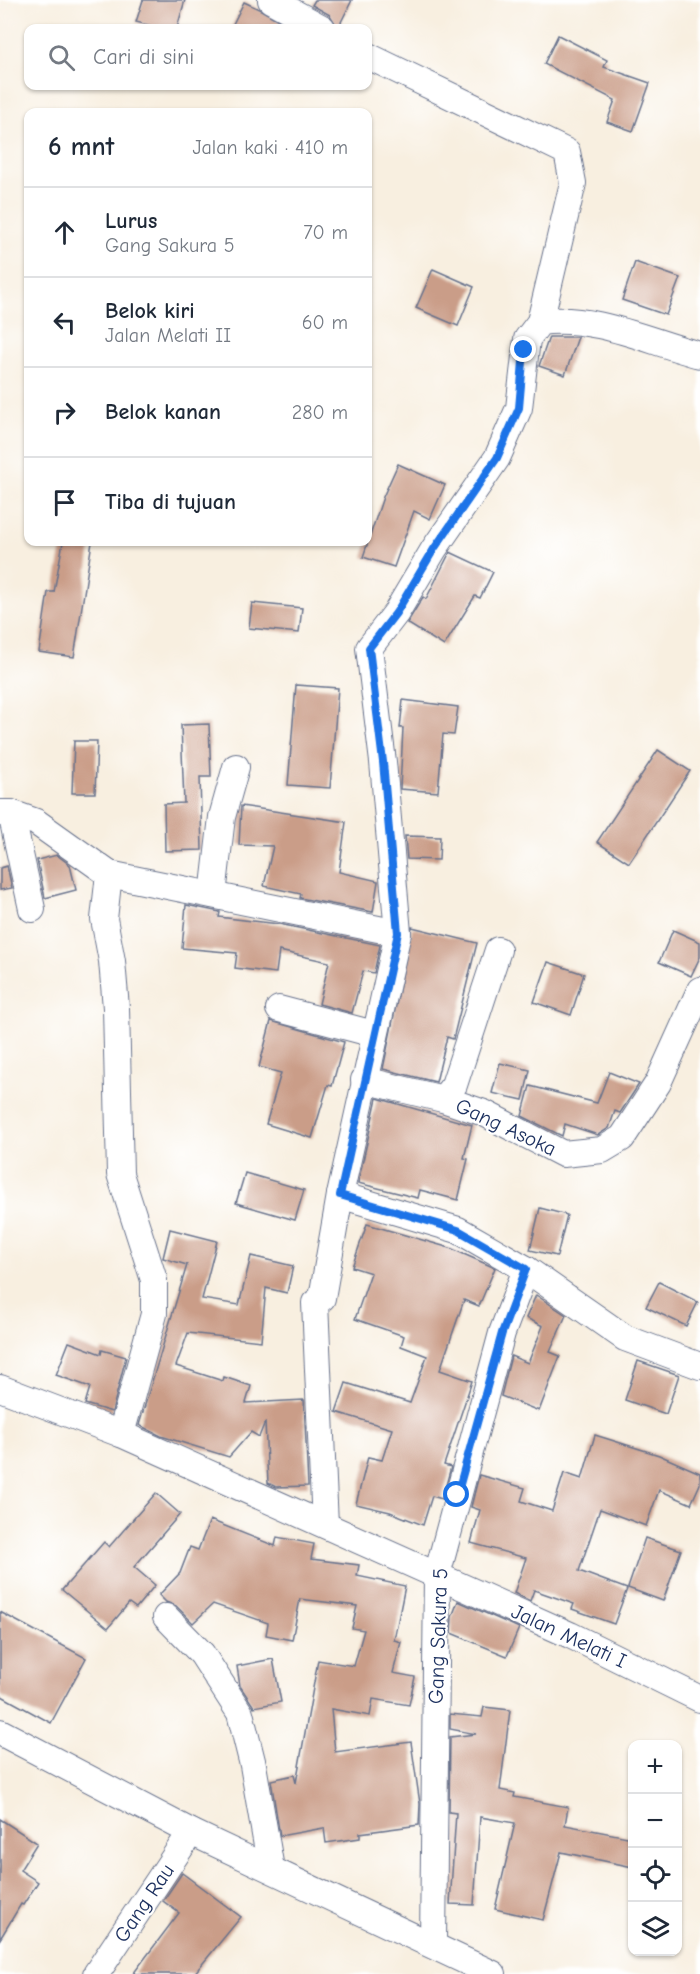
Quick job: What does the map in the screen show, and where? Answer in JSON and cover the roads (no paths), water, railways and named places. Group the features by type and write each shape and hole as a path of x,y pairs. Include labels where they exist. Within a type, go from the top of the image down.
{"street":[{"path":"271,0 315,24"},
{"path":"325,1525 315,1303 322,1298 340,1195 398,933 383,762 369,648 396,613 434,549 497,458 519,408 527,339 540,322 573,183 567,152 372,58"},
{"path":"540,322 562,319 607,325 700,355"},
{"path":"213,895 222,817 236,767"},
{"path":"5,813 36,822 109,874 398,933"},
{"path":"5,813 32,909"},
{"path":"109,874 104,919 112,961 116,1008 120,1174 154,1280 154,1314 121,1434"},
{"path":"443,1099 454,1085 498,950"},
{"name":"Gang Asoka","path":"364,1080 443,1099 484,1113 563,1154 602,1150 622,1138 658,1083 700,990"},
{"path":"279,1009 374,1034"},
{"path":"340,1195 458,1230 526,1269 625,1338 700,1366"},
{"name":"Gang Sakura 5","path":"433,1944 437,1575 502,1333 526,1269"},
{"name":"Jalan Melati I","path":"0,1388 121,1434 570,1635 700,1699"},
{"path":"166,1617 202,1654 240,1713 253,1765 271,1869"},
{"path":"0,1732 191,1832 493,1974"},
{"name":"Gang Rau","path":"96,1974 191,1832"}]}
